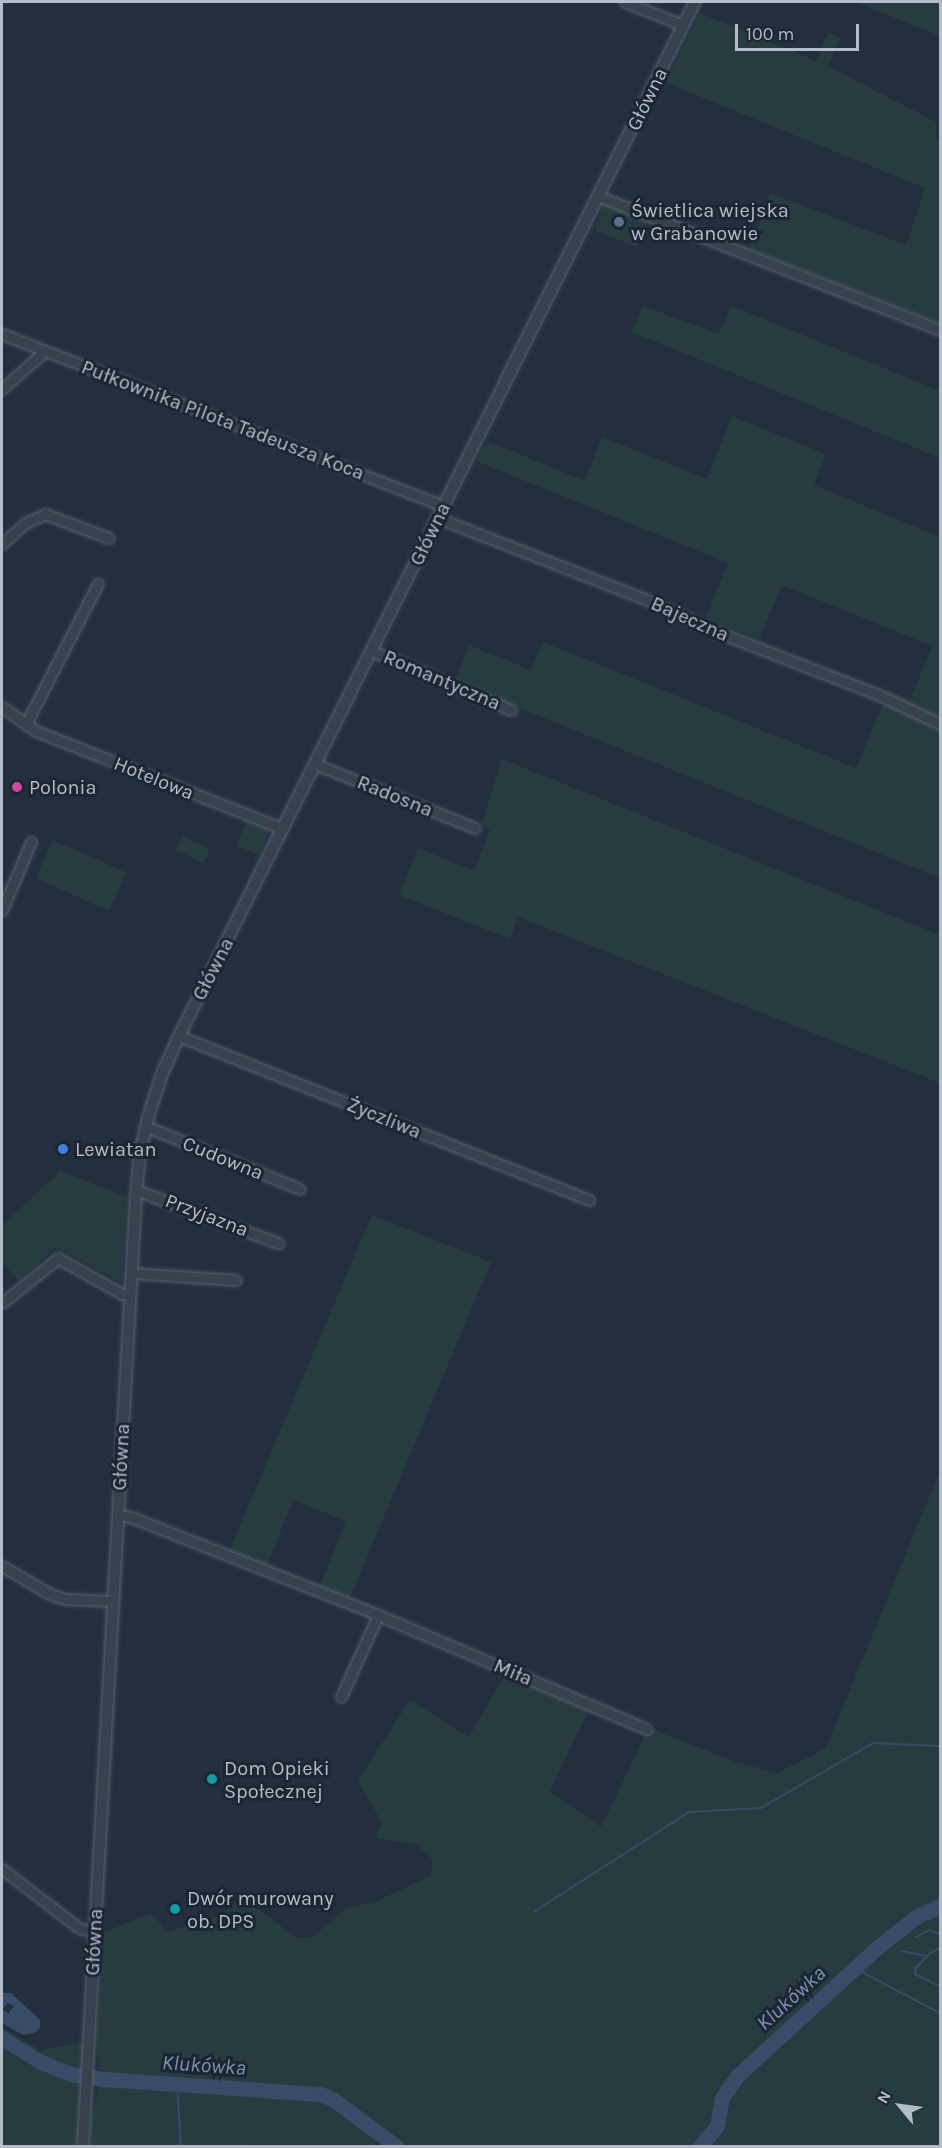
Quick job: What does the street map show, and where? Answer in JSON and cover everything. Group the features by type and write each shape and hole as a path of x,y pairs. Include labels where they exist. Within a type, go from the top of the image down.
{"street":[{"path":"625,2 683,25"},
{"name":"Główna","path":"83,2146 136,1190 145,1126 161,1076 179,1036 695,2"},
{"path":"598,196 940,330"},
{"name":"Pułkownika Pilota Tadeusza Koca","path":"2,334 444,506"},
{"path":"2,389 45,351"},
{"path":"2,544 25,523 45,514 109,538"},
{"name":"Bajeczna","path":"438,518 879,694 940,724"},
{"path":"26,724 98,583"},
{"name":"Romantyczna","path":"372,651 511,710"},
{"name":"Hotelowa","path":"2,707 26,724 283,829"},
{"name":"Radosna","path":"315,764 475,828"},
{"path":"2,910 31,842"},
{"name":"Życzliwa","path":"179,1036 589,1200"},
{"name":"Cudowna","path":"145,1126 300,1190"},
{"name":"Przyjazna","path":"136,1190 278,1243"},
{"path":"2,1303 58,1258 123,1294 130,1295"},
{"path":"132,1273 236,1280"},
{"name":"Miła","path":"118,1515 131,1517 378,1615 647,1729"},
{"path":"2,1566 57,1597 113,1601"},
{"path":"341,1697 378,1615"},
{"path":"2,1869 79,1928 95,1933"}],"green space":[{"path":"855,2 940,2 940,36"},
{"path":"700,13 816,61 828,33 840,38 828,66 936,122 936,139 940,141 940,323 749,249 770,193 906,245 925,188 666,83"},
{"path":"605,203 648,220 637,247 594,230"},
{"path":"643,306 719,334 732,306 940,391 940,458 632,332"},
{"path":"732,416 826,454 814,485 940,537 940,878 455,682 469,645 531,670 543,642 856,768 889,690 910,700 932,646 782,585 759,639 706,618 728,563 476,461 487,441 585,481 602,437 707,479"},
{"path":"502,759 940,935 940,1083 518,917 510,939 399,895 418,848 474,871 490,830 481,826"},
{"path":"247,819 270,828 260,855 237,846"},
{"path":"183,836 210,850 203,863 176,849"},
{"path":"53,840 126,873 109,911 36,878"},
{"path":"61,1171 127,1197 122,1283 56,1247 18,1281 2,1261 2,1225"},
{"path":"372,1215 491,1262 349,1600 319,1589 346,1521 293,1500 266,1568 228,1554"},
{"path":"940,1471 940,2146 244,2144 241,2146 91,2146 91,2119 97,2098 99,2065 96,2039 105,1932 151,1913 168,1932 217,1917 243,1898 297,1938 312,1937 346,1909 377,1901 430,1876 433,1860 416,1844 376,1838 382,1823 358,1780 410,1700 469,1737 510,1667 592,1703 550,1791 601,1827 649,1728 736,1762 777,1773 826,1748"},
{"path":"2,2027 40,2050 84,2042 77,2146 2,2146"}],"water":[{"path":"2,1993 11,1993 40,2020 40,2028 34,2033 23,2035 2,2023 2,2010","holes":["8,2003 14,2006 9,2013 2,2010"]}],"waterway":[{"path":"535,1911 689,1812 761,1808 873,1743 940,1746"},
{"path":"939,1907 940,1893"},
{"name":"Klukówka","path":"700,2146 717,2126 722,2098 737,2076 879,1946 916,1917 940,1906"},
{"path":"916,1937 929,1930 940,1934"},
{"path":"940,1948 930,1953 916,1968 915,1974 940,1986"},
{"path":"901,1951 927,1956"},
{"path":"856,1969 940,2013"},
{"name":"Klukówka","path":"2,2038 39,2061 71,2074 104,2079 321,2094 334,2100 396,2146"},
{"path":"177,2083 181,2146"}],"place":[{"name":"Świetlica wiejska w Grabanowie","path":"619,222"},
{"name":"Polonia","path":"17,787"},
{"name":"Lewiatan","path":"63,1149"},
{"name":"Dom Opieki Społecznej","path":"212,1779"},
{"name":"Dwór murowany ob. DPS","path":"175,1909"}]}
